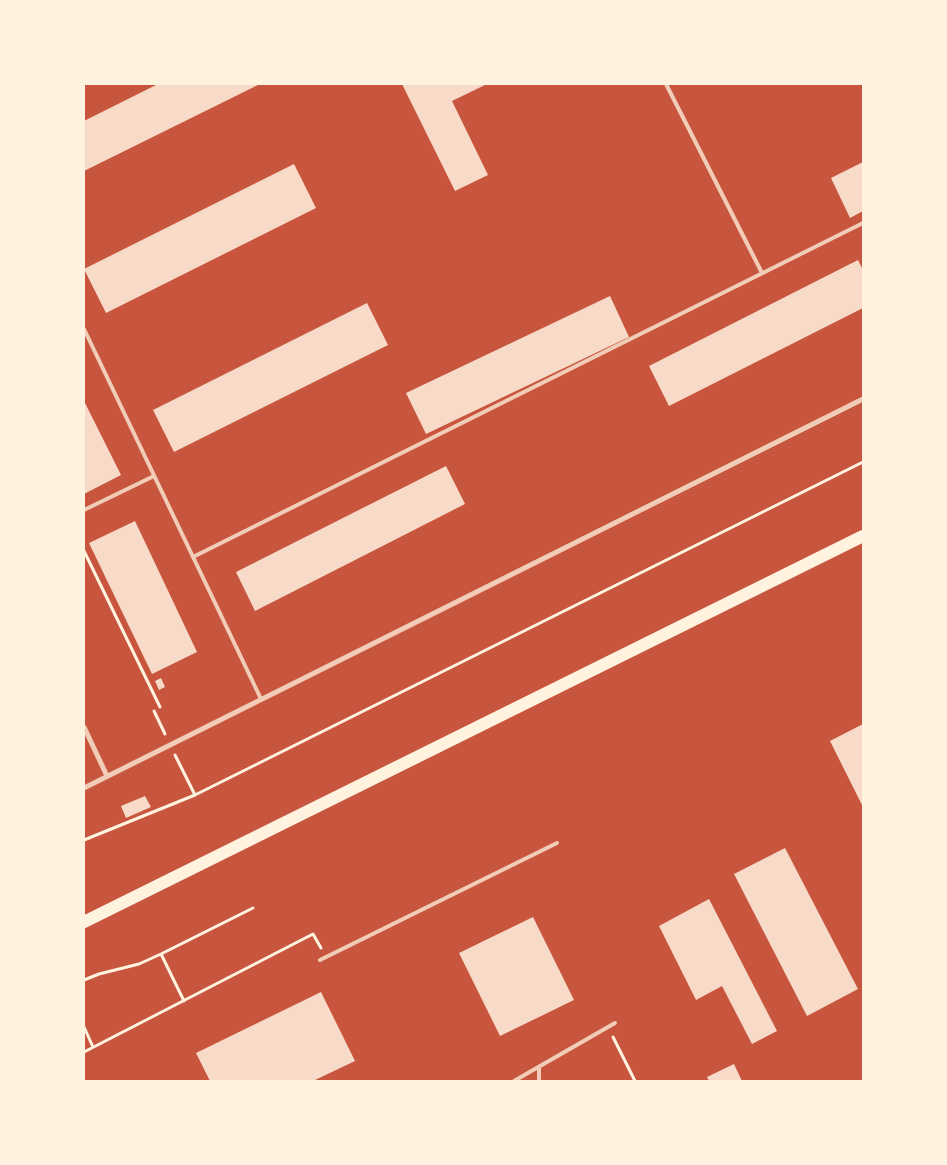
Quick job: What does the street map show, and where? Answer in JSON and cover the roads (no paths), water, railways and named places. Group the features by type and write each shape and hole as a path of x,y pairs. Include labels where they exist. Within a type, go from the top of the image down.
{"main road":[{"path":"84,922 863,536"}],"street":[{"path":"84,788 863,399"},
{"path":"84,727 108,776"}],"lane":[{"path":"666,84 762,273"},
{"path":"193,557 863,223"},
{"path":"84,329 261,699"},
{"path":"84,510 154,476"},
{"path":"320,960 557,843"},
{"path":"514,1081 615,1023"},
{"path":"538,1081 539,1068"}]}
